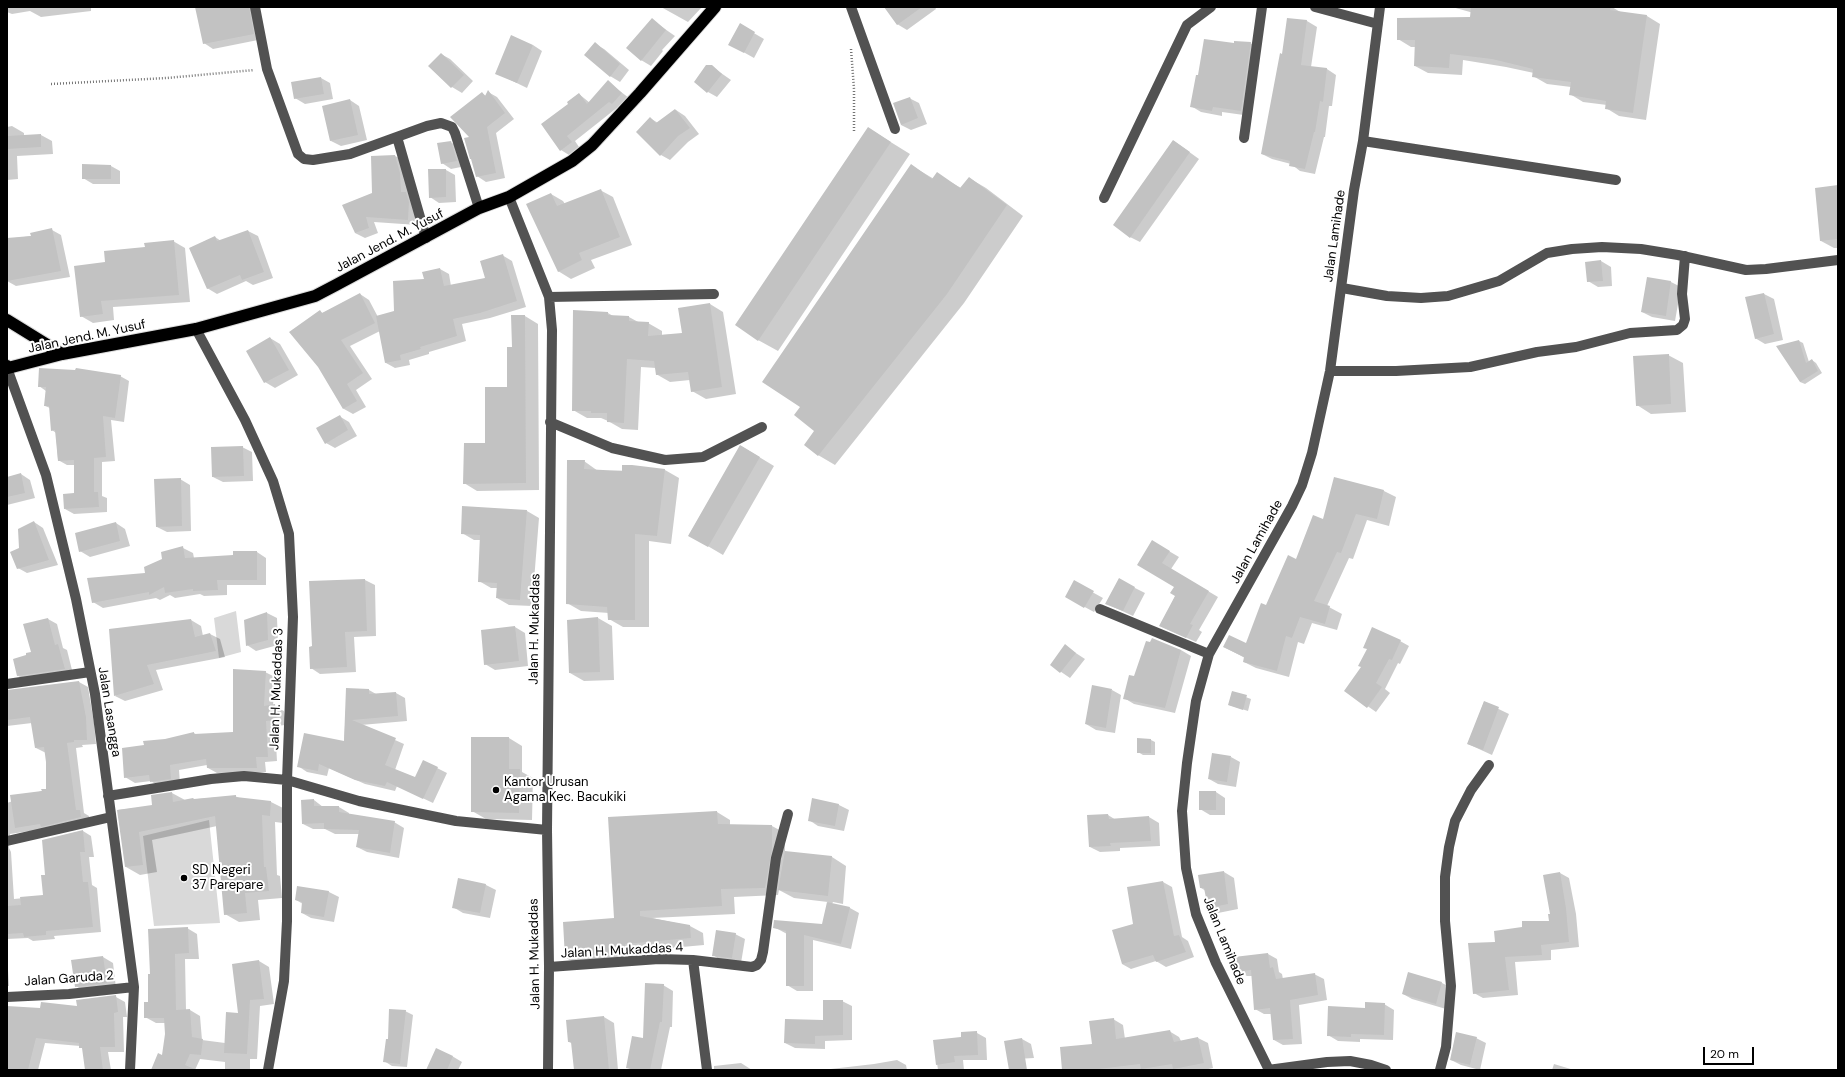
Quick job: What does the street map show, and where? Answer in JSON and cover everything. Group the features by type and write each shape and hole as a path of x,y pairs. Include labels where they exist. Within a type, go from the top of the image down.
{"highway":[{"name":"Jalan Jend. M. Yusuf","path":"7,368 62,354 196,329 315,296 426,238 479,208 509,197 554,172 592,145 640,93 715,7"},
{"path":"7,320 62,354"}],"street":[{"path":"256,7 267,69 298,154 304,159 313,160 350,154 427,126 441,123 452,127 455,133 479,208"},
{"path":"851,7 895,129"},
{"path":"1104,198 1187,25 1211,7"},
{"path":"1244,138 1262,7"},
{"path":"1315,7 1378,24"},
{"name":"Jalan Lamihade","path":"1268,1070 1216,963 1196,914 1186,868 1182,811 1187,763 1196,701 1209,654 1277,535 1302,485 1312,453 1330,371 1354,190 1363,141 1380,7"},
{"path":"397,137 426,238"},
{"path":"1363,141 1616,180"},
{"name":"Jalan H. Mukaddas","path":"509,197 549,297 552,338 547,830 549,967 548,1070"},
{"path":"1342,288 1387,296 1421,298 1448,296 1499,281 1547,253 1572,249 1602,247 1641,249 1684,256 1746,270 1838,260"},
{"path":"1330,371 1396,371 1470,367 1537,352 1576,347 1630,333 1677,330 1683,325 1686,319 1682,294 1684,256"},
{"path":"549,297 714,294"},
{"name":"Jalan H. Mukaddas 3","path":"196,329 245,420 273,481 288,534 293,617 287,780 284,981 268,1070"},
{"name":"Jalan Lasangga","path":"7,368 46,475 76,600 90,672 134,987 130,1070"},
{"path":"550,422 612,448 665,460 703,457 762,427"},
{"path":"1100,609 1209,654"},
{"path":"7,684 90,672"},
{"path":"1440,1070 1446,1047 1451,986 1445,921 1445,877 1448,847 1455,821 1471,790 1489,765"},
{"path":"108,796 211,779 244,776 287,780 359,801 456,821 547,830"},
{"name":"Jalan H. Mukaddas 4","path":"549,967 659,959 693,960 752,968 761,960 764,952 776,858 788,814"},
{"path":"7,841 111,817"},
{"path":"693,960 707,1070"},
{"name":"Jalan Garuda 2","path":"7,997 69,994 134,987"},
{"path":"1268,1070 1327,1062 1350,1061 1371,1065 1386,1070"}],"path":[{"path":"850,44 854,89 854,131"},
{"path":"51,84 167,78 267,69"}],"shaded area":[{"path":"236,611 241,652 219,658 214,618"},
{"path":"209,820 220,923 154,926 143,836"}],"building":[{"path":"195,7 249,7 254,34 203,44"},
{"path":"884,7 922,7 897,25"},
{"path":"1471,7 1611,7 1610,10 1647,15 1633,113 1605,109 1606,101 1569,95 1571,82 1532,77 1533,69 1492,59 1450,54 1449,68 1414,66 1415,40 1397,40 1397,18 1470,17"},
{"path":"652,18 666,30 641,61 626,48"},
{"path":"1287,18 1307,20 1301,65 1327,68 1323,102 1320,101 1315,132 1305,169 1289,166 1290,161 1261,154 1280,53 1282,54"},
{"path":"740,23 755,32 744,53 728,45"},
{"path":"511,35 533,45 517,83 495,74"},
{"path":"1204,39 1234,43 1234,41 1251,42 1241,111 1213,107 1212,111 1190,107 1196,75 1198,75"},
{"path":"595,42 620,64 610,77 584,55"},
{"path":"441,53 464,75 451,88 428,66"},
{"path":"706,65 712,65 722,74 707,93 694,82"},
{"path":"321,77 324,94 294,99 291,82"},
{"path":"608,80 622,93 612,104 609,102 567,136 572,142 560,151 541,124 568,104 567,102 579,93 587,104"},
{"path":"488,90 505,113 487,127 496,173 476,177 464,138 469,137 450,117 482,92 485,96"},
{"path":"910,97 918,118 901,125 893,103"},
{"path":"350,99 358,135 330,141 322,106"},
{"path":"675,109 690,128 678,136 660,156 636,132 650,117 656,123"},
{"path":"868,127 891,142 758,341 735,325"},
{"path":"41,134 41,147 7,149 7,136"},
{"path":"1173,140 1190,152 1130,238 1113,225"},
{"path":"451,141 457,161 441,164 437,143"},
{"path":"395,155 400,173 401,192 406,192 409,202 408,220 366,217 369,228 355,233 342,205 372,193 371,156"},
{"path":"82,164 111,165 111,179 82,179"},
{"path":"911,164 932,179 937,172 960,188 969,177 1007,205 947,294 818,456 804,445 814,431 794,415 800,407 762,382"},
{"path":"428,169 446,169 446,197 429,198"},
{"path":"1838,185 1838,239 1820,241 1815,188"},
{"path":"601,189 620,237 579,253 582,260 558,272 526,204 551,193 557,206"},
{"path":"52,228 61,271 7,281 7,238 31,236 30,233"},
{"path":"248,230 264,272 242,280 240,275 207,289 189,248 215,236 217,241"},
{"path":"174,240 179,295 101,301 103,314 80,317 74,266 105,262 104,251 145,247 144,243"},
{"path":"503,254 517,301 480,313 453,319 457,336 420,347 421,349 400,355 401,360 385,363 376,316 394,311 393,281 424,279 422,272 440,268 444,286 485,278 480,261"},
{"path":"1601,260 1603,281 1587,282 1585,262"},
{"path":"1647,277 1671,281 1666,316 1641,312"},
{"path":"360,293 375,323 341,340 363,373 347,384 357,401 343,409 318,367 289,332 320,310 322,313"},
{"path":"1764,293 1774,334 1755,339 1745,297"},
{"path":"710,303 722,387 691,392 688,372 656,375 654,361 627,359 624,423 607,422 607,413 572,411 573,310 608,312 608,315 629,316 629,321 649,322 648,336 682,333 678,308"},
{"path":"511,315 525,315 526,483 463,484 464,443 485,443 485,387 507,387 507,347 512,347"},
{"path":"270,337 289,370 264,383 246,351"},
{"path":"1799,340 1806,363 1812,359 1818,371 1800,382 1776,346"},
{"path":"1669,354 1671,404 1636,406 1633,356"},
{"path":"39,368 75,370 76,368 121,375 115,418 103,416 106,457 94,458 94,492 98,492 99,507 64,509 63,494 74,493 74,460 58,461 55,430 51,431 49,406 44,406 46,387 38,387"},
{"path":"340,415 348,430 325,444 316,428"},
{"path":"740,445 760,457 708,547 688,536"},
{"path":"243,446 244,476 212,477 211,447"},
{"path":"567,460 585,460 584,469 622,471 622,465 632,465 665,469 657,536 635,534 635,620 608,620 607,607 566,604"},
{"path":"21,473 25,493 7,497 7,477"},
{"path":"1334,477 1384,490 1377,519 1356,514 1341,553 1337,552 1314,601 1330,606 1325,624 1300,617 1292,638 1286,636 1277,671 1243,662 1244,657 1223,647 1229,635 1246,643 1261,603 1266,605 1288,555 1296,559 1313,515 1323,519"},
{"path":"181,478 182,526 156,527 154,479"},
{"path":"462,506 527,510 520,600 496,598 497,583 478,582 480,535 461,534"},
{"path":"34,521 49,560 17,569 10,552 19,548 18,529"},
{"path":"116,522 120,541 79,552 75,533"},
{"path":"1152,540 1170,551 1162,563 1209,591 1190,624 1193,625 1186,638 1159,626 1175,596 1170,593 1174,587 1137,565"},
{"path":"183,546 185,558 233,555 233,551 257,551 257,580 217,580 218,590 193,591 193,589 165,593 164,587 149,595 149,592 92,603 87,578 145,573 144,567 162,559 161,552"},
{"path":"1119,578 1135,587 1123,611 1105,604"},
{"path":"365,579 367,631 345,632 347,667 310,669 309,647 312,646 309,581"},
{"path":"1074,580 1094,591 1084,608 1065,597"},
{"path":"267,612 268,640 246,646 244,620"},
{"path":"598,617 600,672 569,673 567,620"},
{"path":"48,618 55,645 58,644 65,669 17,676 13,659 31,652 23,624"},
{"path":"191,619 195,637 210,633 216,651 147,665 154,684 114,696 109,629"},
{"path":"515,626 519,661 484,665 481,630"},
{"path":"1372,627 1401,640 1392,660 1389,659 1376,683 1382,687 1367,708 1344,691 1361,667 1358,666 1367,649 1363,648"},
{"path":"1152,638 1181,650 1165,708 1123,699 1129,675 1134,676 1146,641 1150,642"},
{"path":"1065,644 1076,653 1060,673 1050,665"},
{"path":"233,669 266,671 264,706 275,704 277,720 266,721 268,757 256,757 257,768 207,768 206,759 170,765 171,779 150,782 149,775 124,778 122,748 144,745 143,741 165,739 194,732 194,734 233,732"},
{"path":"79,681 86,717 87,740 74,740 74,742 67,743 76,810 80,810 81,817 41,827 40,824 15,828 10,795 42,791 41,789 46,789 46,762 44,747 35,748 30,717 7,720 7,690"},
{"path":"1092,685 1112,689 1106,728 1085,724"},
{"path":"346,688 369,689 369,694 396,692 398,716 352,720 396,738 385,765 415,777 423,760 438,767 423,799 387,782 385,786 355,780 319,764 318,771 297,767 304,733 344,741"},
{"path":"1232,691 1247,695 1243,710 1228,705"},
{"path":"1484,701 1499,707 1483,750 1467,744"},
{"name":"Kantor Urusan Agama Kec. Bacukiki","path":"471,737 509,737 509,769 520,769 519,813 471,812"},
{"path":"1137,738 1151,739 1151,753 1137,753"},
{"path":"1212,753 1231,756 1227,782 1208,779"},
{"path":"1199,791 1216,791 1216,810 1199,810"},
{"path":"172,792 173,802 193,798 236,795 236,797 271,801 270,816 262,815 264,867 266,867 269,891 245,893 247,913 224,915 215,816 139,832 143,865 125,867 117,810 152,805 151,795"},
{"path":"812,798 839,804 835,826 808,821"},
{"path":"314,799 314,806 339,806 339,812 395,821 390,853 356,847 359,830 324,829 324,823 302,824 301,800"},
{"path":"717,811 718,824 772,825 772,849 765,888 721,889 722,906 640,911 640,916 690,925 691,938 625,944 626,952 565,958 563,922 614,918 608,817"},
{"path":"1108,814 1109,819 1149,816 1151,841 1110,843 1111,846 1089,847 1087,815"},
{"path":"83,830 85,852 80,852 83,882 88,882 93,927 46,931 46,935 24,937 23,933 7,934 7,906 21,905 20,897 43,895 41,875 45,875 42,840"},
{"path":"785,851 832,856 828,896 778,890"},
{"path":"1224,871 1228,904 1208,908 1204,888 1200,888 1198,875"},
{"path":"1560,872 1566,908 1569,942 1541,945 1542,955 1505,957 1509,990 1473,994 1468,943 1495,942 1494,931 1522,927 1522,921 1549,921 1548,914 1550,914 1543,875"},
{"path":"458,878 486,884 480,913 452,908"},
{"path":"1163,881 1174,936 1179,935 1186,952 1156,962 1153,955 1122,964 1112,930 1133,924 1127,887"},
{"path":"297,886 329,891 324,917 301,913 302,902 295,900"},
{"path":"827,902 850,907 841,944 804,935 804,986 786,986 786,931 773,928 774,920 822,924"},
{"path":"188,927 189,953 175,954 176,1010 190,1009 192,1037 203,1039 201,1055 190,1054 185,1065 197,1070 151,1070 158,1053 162,1055 165,1034 164,1018 144,1018 144,1002 148,1002 148,974 150,974 148,929"},
{"path":"716,930 736,933 732,958 712,956"},
{"path":"1268,953 1270,968 1273,967 1276,979 1315,973 1318,995 1290,1000 1293,1039 1273,1040 1270,1008 1254,1010 1251,970 1236,972 1234,957"},
{"path":"103,956 107,983 75,987 71,960"},
{"path":"259,960 264,999 250,1000 247,1054 224,1053 226,1012 238,1013 232,964"},
{"path":"1408,972 1442,982 1436,1004 1402,994"},
{"path":"645,983 664,984 662,1022 660,1022 650,1070 636,1070 626,1068 632,1036 643,1038"},
{"path":"116,995 118,1012 114,1013 115,1047 100,1047 103,1070 85,1070 82,1048 79,1048 79,1043 36,1038 28,1070 7,1070 7,1006 40,1008 41,1002 77,1006 76,1000"},
{"path":"823,1000 843,1000 843,1035 815,1036 815,1044 784,1043 785,1019 823,1020"},
{"path":"1365,1002 1385,1003 1384,1035 1351,1034 1351,1037 1327,1036 1328,1006 1365,1008"},
{"path":"389,1009 406,1010 400,1064 383,1062 386,1039 388,1039"},
{"path":"604,1016 609,1070 574,1070 571,1042 568,1042 566,1020"},
{"path":"1114,1018 1116,1039 1170,1030 1174,1042 1198,1037 1204,1063 1173,1069 1172,1064 1141,1069 1140,1064 1090,1070 1062,1070 1060,1047 1092,1044 1089,1021"},
{"path":"977,1031 978,1055 954,1056 955,1062 936,1065 933,1040 961,1037 961,1032"},
{"path":"1456,1032 1477,1037 1470,1065 1450,1060"},
{"path":"1022,1038 1027,1070 1009,1070 1004,1041"},
{"path":"436,1048 453,1056 447,1070 426,1070"}],"place":[{"name":"Kantor Urusan Agama Kec. Bacukiki","path":"496,790"},
{"name":"SD Negeri 37 Parepare","path":"184,878"}]}
